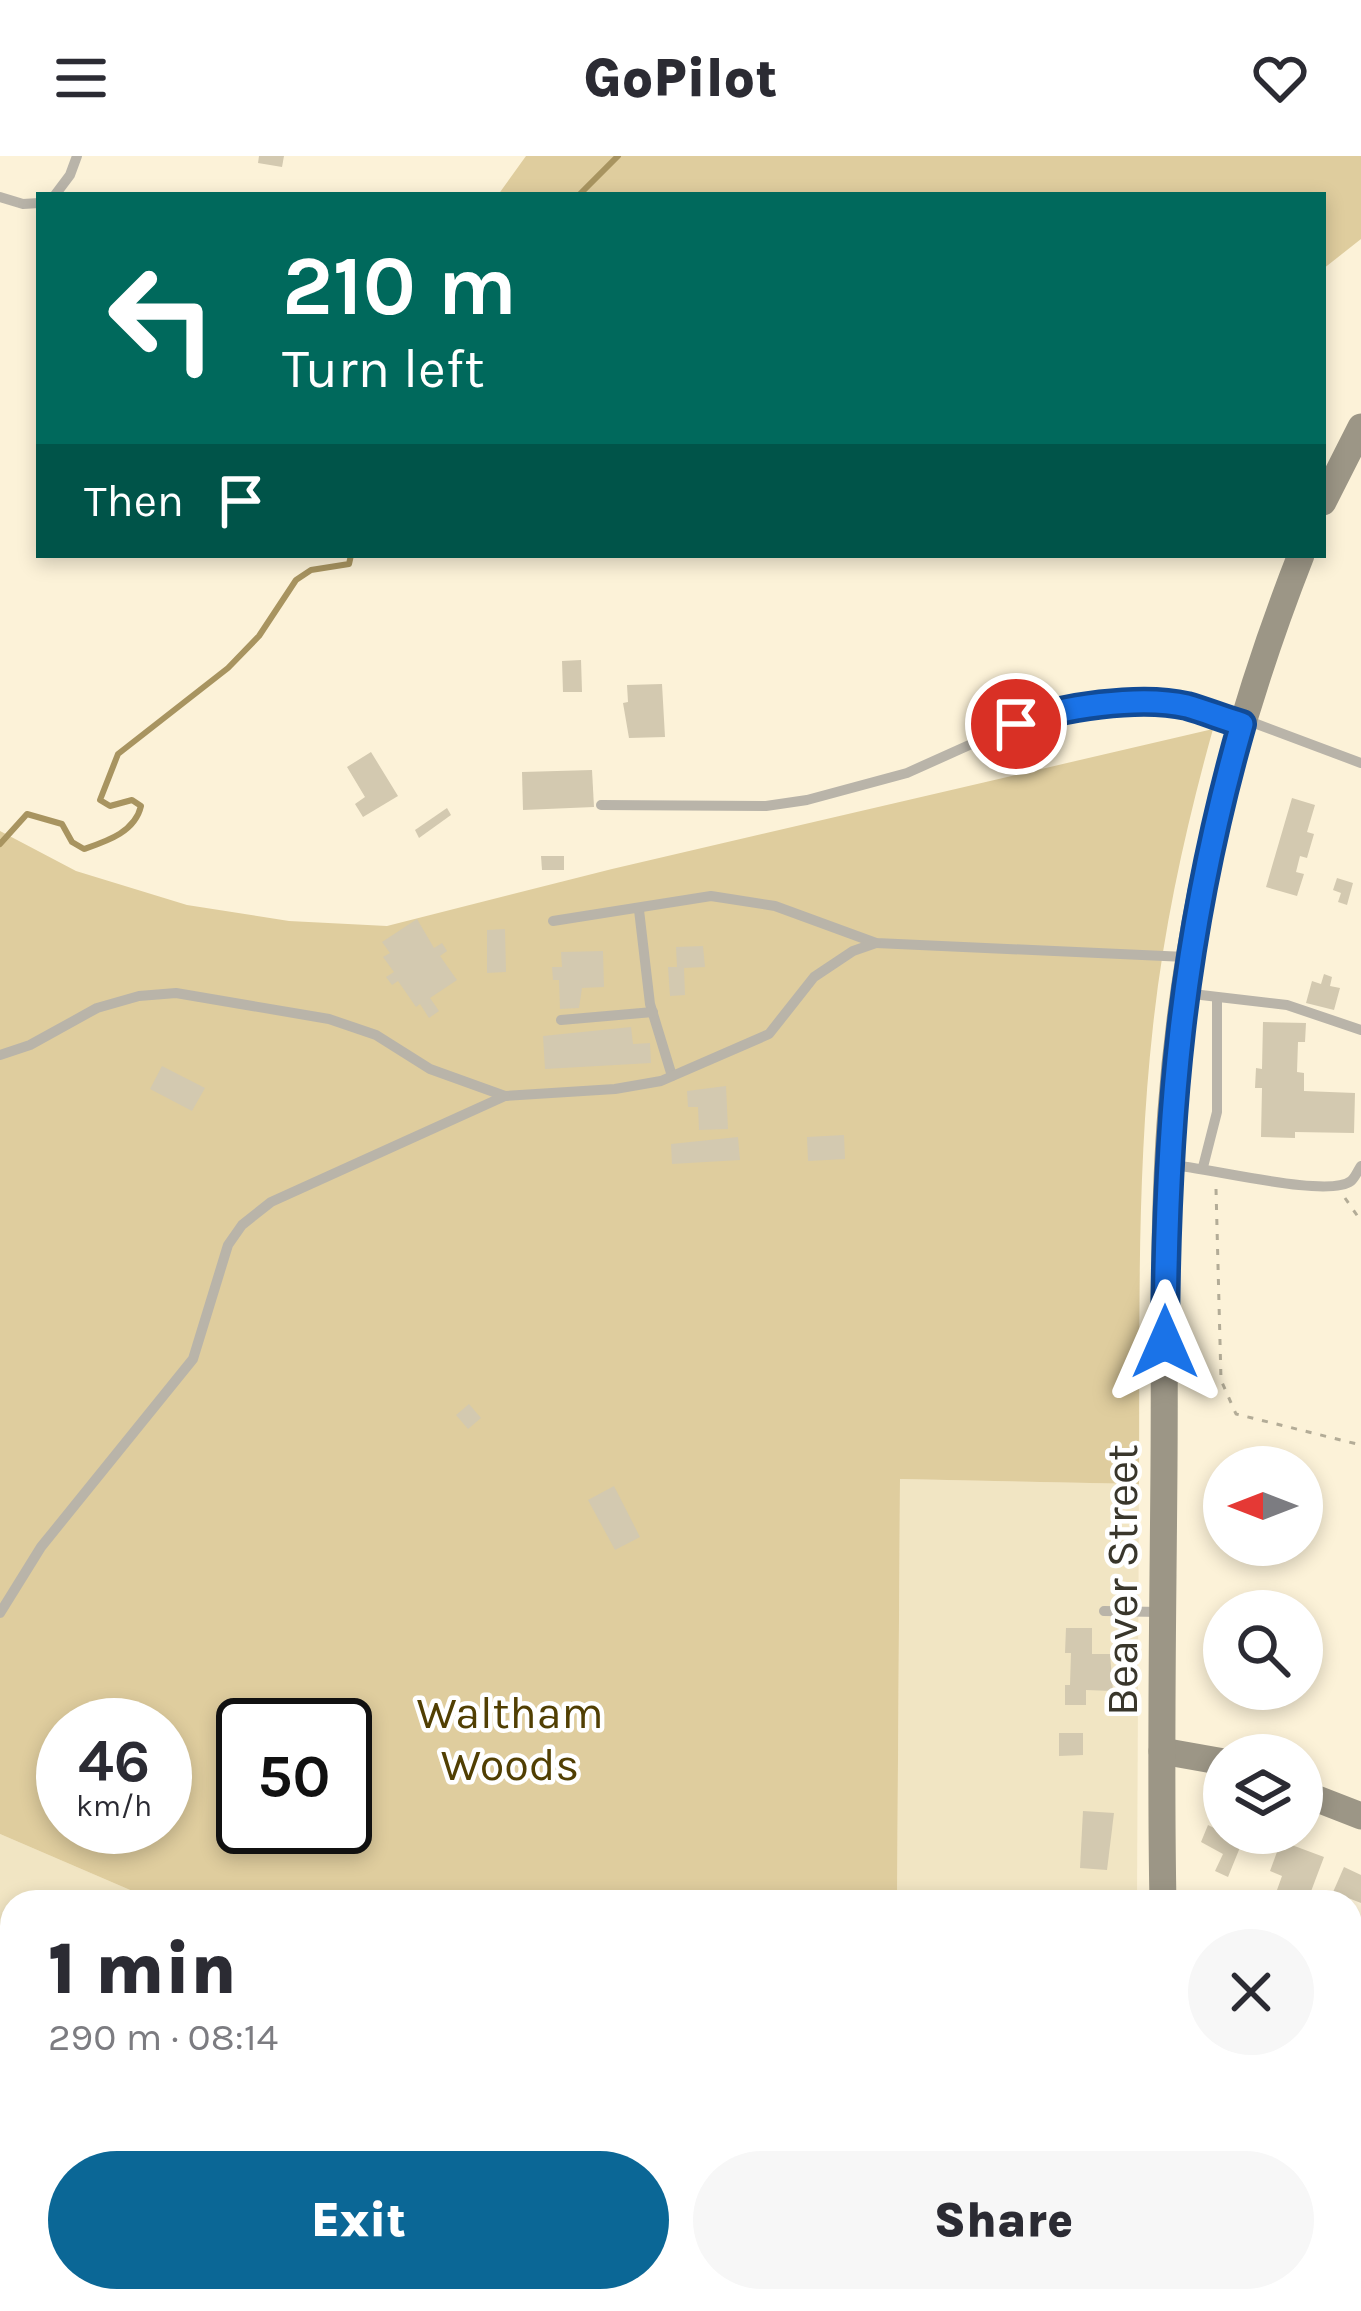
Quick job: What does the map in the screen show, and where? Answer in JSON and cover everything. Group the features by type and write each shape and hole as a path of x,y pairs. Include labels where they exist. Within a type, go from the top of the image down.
{"main road":[{"path":"1326,497 1357,443"},
{"name":"Beaver Street","path":"1162,1890 1168,1165 1184,993 1214,828 1243,722 1300,558"},
{"path":"1162,1751 1203,1758"},
{"path":"1323,1801 1361,1816"}],"lane":[{"path":"57,192 77,156"},
{"path":"0,197 36,202"},
{"path":"601,805 766,806 807,800 907,773 1016,724 1072,708 1180,705 1361,763"},
{"path":"553,920 711,896 812,917 876,943 1189,957"},
{"path":"640,910 653,1012 672,1076"},
{"path":"0,1613 41,1547 193,1359 228,1245 242,1225 271,1202 505,1096 615,1089 672,1076 769,1034 814,977 853,951 876,943"},
{"path":"0,1055 30,1045 97,1008 139,996 176,993 329,1018 376,1034 430,1069 505,1096"},
{"path":"1184,993 1287,1006 1361,1030"},
{"path":"1209,1168 1217,1112 1217,999"},
{"path":"561,1021 653,1012"},
{"path":"1168,1165 1337,1187 1353,1180 1361,1166"},
{"path":"1104,1611 1162,1612"}],"path":[{"path":"1209,1168 1221,1380 1227,1400 1236,1414 1361,1445"},
{"path":"1337,1187 1361,1221"}],"shaded area":[{"path":"900,1479 1139,1484 1137,1890 897,1890"},
{"path":"0,1834 36,1849 36,1854 46,1854 130,1890 0,1890"}],"green space":[{"path":"526,156 1361,156 1361,239 1326,267 1326,192 500,192"},
{"name":"Waltham Woods","path":"1213,729 1177,876 1153,1026 1141,1197 1139,1484 900,1479 897,1890 130,1890 46,1854 192,1854 192,1698 36,1698 36,1849 0,1834 0,831 76,871 187,905 289,921 387,926"}],"building":[{"path":"259,156 284,156 282,167 258,163"},
{"path":"581,660 582,692 563,692 562,661"},
{"path":"662,684 665,737 629,738 623,703 628,702 627,685"},
{"path":"371,752 398,796 363,817 355,804 365,797 347,767"},
{"path":"592,770 594,807 523,810 522,772"},
{"path":"1292,798 1315,805 1307,832 1314,834 1307,858 1300,856 1296,872 1304,874 1297,896 1266,887"},
{"path":"447,808 451,815 419,838 415,830"},
{"path":"541,856 564,856 564,870 542,870"},
{"path":"1337,878 1353,883 1347,905 1338,902 1341,893 1333,890"},
{"path":"417,919 434,948 442,943 447,951 440,956 457,980 430,998 439,1011 429,1018 398,981 392,985 386,977 394,972 383,957 390,953 382,942"},
{"path":"505,929 506,972 487,973 487,930"},
{"path":"703,946 705,967 684,968 685,995 670,996 668,967 677,967 676,947"},
{"path":"603,951 604,987 582,988 579,1008 560,1009 559,980 553,980 552,967 562,967 561,952"},
{"path":"1324,974 1332,977 1330,986 1340,988 1334,1010 1306,1003 1312,981 1321,984"},
{"path":"1263,1022 1306,1023 1305,1042 1298,1042 1297,1072 1304,1073 1304,1091 1355,1093 1354,1133 1261,1137 1262,1088 1255,1088 1256,1068 1262,1069"},
{"path":"631,1027 633,1044 650,1043 651,1063 545,1069 543,1036"},
{"path":"162,1066 205,1088 192,1111 150,1089"},
{"path":"726,1086 728,1129 699,1130 698,1107 688,1107 687,1091"},
{"path":"844,1135 845,1159 808,1161 807,1137"},
{"path":"738,1137 740,1160 672,1164 671,1144"},
{"path":"469,1404 481,1418 468,1429 456,1415"},
{"path":"614,1486 640,1537 615,1550 588,1500"},
{"path":"1066,1628 1092,1628 1092,1654 1110,1654 1113,1691 1086,1690 1086,1705 1065,1705 1071,1653 1065,1653"},
{"path":"1059,1733 1083,1733 1083,1755 1059,1756"},
{"path":"1083,1811 1114,1813 1107,1870 1080,1868"},
{"path":"1223,1854 1237,1854 1228,1877 1215,1871"},
{"path":"1276,1854 1324,1857 1312,1890 1277,1890 1282,1876 1270,1871"},
{"path":"1344,1867 1361,1875 1361,1890 1334,1890"}],"waterway":[{"path":"582,192 618,156"},
{"path":"0,844 27,814 62,824 72,842 84,849 126,829 141,806 132,800 110,806 100,800 118,754 228,668 259,636 296,580 311,570 349,564 350,558"}],"route":[{"path":"1016,724 1072,708 1164,704 1187,706 1242,724 1207,857 1180,1021 1168,1144 1165,1342"}]}
